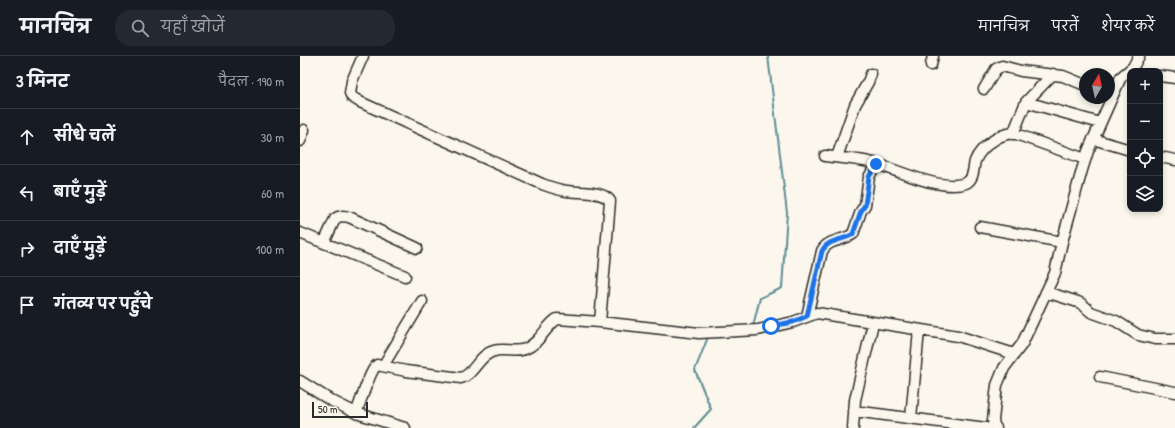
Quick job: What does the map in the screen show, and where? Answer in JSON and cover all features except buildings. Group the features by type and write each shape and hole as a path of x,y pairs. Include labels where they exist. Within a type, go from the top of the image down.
{"street":[{"path":"362,56 352,81 350,93 352,97 360,102 535,181 568,191 598,194 608,198 610,201 600,322"},
{"path":"1132,68 1139,56"},
{"path":"984,89 996,70 1002,66 1021,71 1053,74 1079,83"},
{"path":"1115,88 1121,77 1127,73"},
{"path":"837,157 855,104 871,74"},
{"path":"1013,134 1026,102 1053,74"},
{"path":"1163,76 1175,78"},
{"path":"1026,102 1100,123"},
{"path":"996,428 993,420 997,385 1004,368 1022,344 1055,272 1085,158 1108,104"},
{"path":"300,141 304,130"},
{"path":"826,156 876,164 935,183 960,184 969,181 972,177 977,157 1000,136 1013,134 1085,158"},
{"path":"1093,139 1127,149"},
{"path":"1163,158 1175,160"},
{"path":"807,316 824,246 828,243 853,234 861,211 865,205 869,177 876,164"},
{"path":"324,243 335,219 343,216 349,217 417,248"},
{"path":"980,227 1062,242"},
{"path":"300,233 405,276"},
{"path":"1046,292 1078,302 1091,312 1116,321 1138,335 1155,339 1175,339"},
{"path":"383,366 422,301"},
{"path":"356,413 374,367 377,365 406,371 461,378 466,377 484,356 491,351 501,349 523,350 541,337 557,319 600,322 699,333 753,330 793,322 817,313 958,336 1014,354"},
{"path":"852,428 855,400 873,323"},
{"path":"910,418 919,330"},
{"path":"1100,376 1175,392"},
{"path":"300,381 330,400 356,413 404,428"},
{"path":"854,411 986,428"}],"waterway":[{"path":"753,326 760,298 782,288 787,213 768,56"},
{"path":"694,428 711,409 695,370 708,337"}],"route":[{"path":"771,326 797,321 807,316 824,246 828,243 853,234 861,211 865,205 869,177 876,164"}]}
